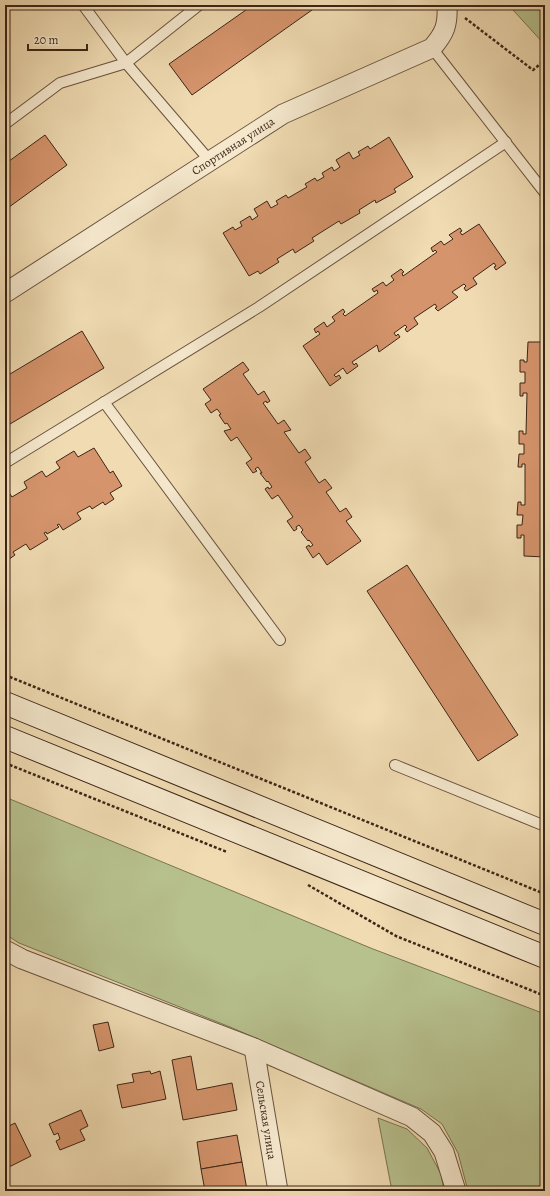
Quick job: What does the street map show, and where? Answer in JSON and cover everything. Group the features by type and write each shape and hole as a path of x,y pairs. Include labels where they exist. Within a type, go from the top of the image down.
{"street":[{"name":"Спортивная улица","path":"5,293 283,114 432,48 442,37 446,29 448,18 454,10"},
{"path":"5,703 545,924"},
{"path":"5,737 545,957"},
{"path":"471,927 545,964"},
{"path":"5,950 22,959 254,1048 412,1117 432,1133 444,1152 456,1191"},
{"name":"Сельская улица","path":"254,1048 278,1191"}],"lane":[{"path":"83,5 126,63 210,161"},
{"path":"5,124 60,84 126,63 199,5"},
{"path":"432,48 545,193"},
{"path":"5,463 258,307 506,142"},
{"path":"104,402 280,640"},
{"path":"395,765 545,826"}],"path":[{"path":"454,10 533,70 545,60"},
{"path":"5,675 545,894"},
{"path":"5,763 227,852"},
{"path":"301,882 396,936 545,996"}],"green space":[{"path":"523,5 545,5 545,45 513,10"},
{"path":"5,797 373,949 545,1014 545,1191 468,1191 458,1153 442,1124 421,1109 230,1027 19,943 5,934"},
{"path":"378,1118 407,1129 427,1148 441,1174 444,1191 392,1191"}],"building":[{"path":"253,5 319,5 192,95 169,64"},
{"path":"45,135 67,165 5,210 5,164"},
{"path":"389,137 413,177 394,189 396,192 376,203 375,200 359,210 360,213 341,224 339,221 312,238 314,241 295,253 293,249 277,259 279,262 260,274 258,271 249,276 223,233 233,227 235,230 242,226 240,222 250,216 252,220 258,216 254,209 267,201 271,208 278,204 276,201 286,195 288,198 307,187 305,184 315,178 317,181 324,177 322,173 332,167 334,171 340,167 336,160 349,152 353,159 360,155 358,152 368,146 370,149"},
{"path":"479,224 506,263 496,270 494,263 473,278 477,284 466,291 464,288 466,286 464,284 452,292 458,297 438,311 435,308 437,307 435,304 414,318 418,324 407,332 405,329 407,327 405,325 394,333 396,336 398,334 400,337 379,352 377,345 352,362 354,365 356,363 358,366 347,374 343,368 334,375 336,377 339,375 341,378 330,386 303,346 320,334 318,331 316,333 314,329 324,322 327,327 335,321 332,317 343,309 345,312 343,314 345,316 378,293 377,290 374,292 372,289 383,282 386,286 394,280 391,276 401,269 404,272 402,273 403,276 406,274 437,252 435,250 433,252 431,248 441,241 444,245 453,239 449,235 460,228 462,235"},
{"path":"82,331 104,368 5,427 5,377"},
{"path":"528,342 545,342 545,557 524,556 524,535 521,535 521,538 517,538 517,525 522,525 523,515 517,515 518,502 521,502 521,505 525,505 525,464 522,464 522,467 518,467 519,454 524,454 524,444 519,444 519,431 523,431 523,434 526,434 527,393 523,393 523,396 520,396 520,383 525,383 525,372 520,372 520,360 527,362"},
{"path":"243,362 249,370 243,374 258,395 264,391 270,401 263,403 278,424 284,420 291,430 284,432 299,453 305,449 311,458 305,462 319,483 325,479 332,488 326,492 340,512 346,508 352,517 346,521 361,541 327,565 319,553 313,558 306,547 313,545 301,532 303,530 299,525 294,531 287,521 293,517 278,495 272,499 265,489 272,487 260,473 262,473 258,467 255,469 257,471 253,473 246,463 252,459 237,437 231,441 224,431 231,429 227,423 225,424 219,415 221,414 217,409 211,413 205,404 211,400 203,389"},
{"path":"94,448 110,473 113,471 122,486 110,493 114,499 105,505 103,502 92,509 90,506 77,513 81,519 63,530 59,524 57,525 59,527 47,534 46,532 44,533 48,539 30,550 26,544 13,552 15,555 5,562 5,493 8,491 12,497 27,488 24,482 42,471 46,477 60,468 56,462 74,451 78,457"},
{"path":"407,565 518,735 478,761 367,591"},
{"path":"108,1022 114,1047 99,1051 93,1025"},
{"path":"191,1056 197,1090 232,1083 237,1110 183,1120 172,1060"},
{"path":"150,1071 151,1074 160,1071 166,1099 122,1108 117,1085 134,1082 132,1074"},
{"path":"81,1110 88,1126 80,1130 85,1140 60,1150 56,1141 60,1139 58,1133 54,1135 49,1124"},
{"path":"15,1123 31,1156 5,1169 5,1128"},
{"path":"237,1135 242,1162 201,1169 197,1142"},
{"path":"242,1162 247,1190 205,1191 201,1169"}]}
